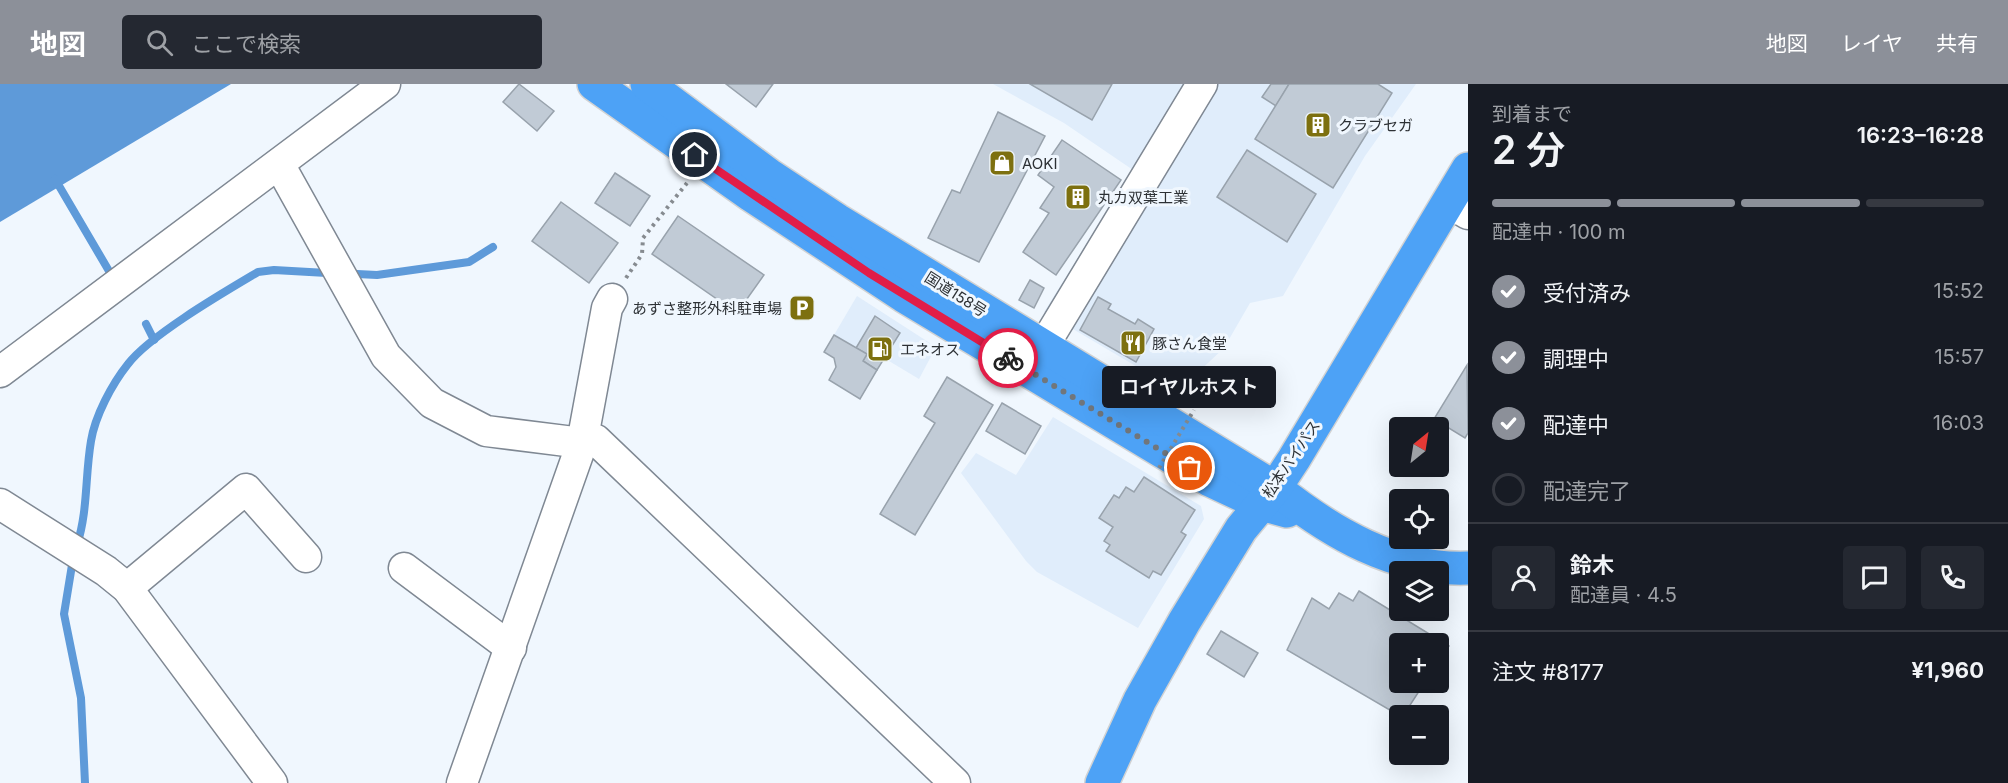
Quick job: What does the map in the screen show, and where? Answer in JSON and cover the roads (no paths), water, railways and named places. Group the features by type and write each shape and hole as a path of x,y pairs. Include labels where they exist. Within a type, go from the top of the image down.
{"highway":[{"name":"国道158号","path":"594,84 750,195 904,296 1210,480 1268,496"},
{"name":"国道158号","path":"647,84 827,214 1043,347 1268,496"},
{"name":"松本バイパス","path":"1102,783 1140,699 1241,529 1268,496 1458,208 1468,169"},
{"path":"1268,496 1387,555 1433,567 1468,568"}],"street":[{"path":"0,372 385,84"},
{"path":"1043,347 1202,84"},
{"path":"279,164 386,356 432,403 486,431 582,443 596,440 955,783"},
{"path":"462,783 582,443 607,308 612,298"},
{"path":"127,588 246,489 306,557"},
{"path":"0,504 82,555 127,588 272,783"},
{"path":"404,568 511,648"}],"water":[{"path":"0,84 231,84 0,222"}],"waterway":[{"path":"55,179 109,271"},
{"path":"357,274 377,275 469,262 493,247"},
{"path":"77,545 85,506 89,454 96,421 116,381 139,352 170,327 258,272 274,270 327,273"},
{"path":"146,324 154,340"},
{"path":"73,559 64,614 81,698 85,783"}],"place":[{"name":"クラブセガ","path":"1318,125"},
{"name":"AOKI","path":"1002,163"},
{"name":"丸カ双葉工業","path":"1078,197"},
{"name":"あずさ整形外科駐車場","path":"802,308"},
{"name":"豚さん食堂","path":"1133,343"},
{"name":"エネオス","path":"880,349"},
{"name":"ロイヤルホスト","path":"1190,468"}]}
